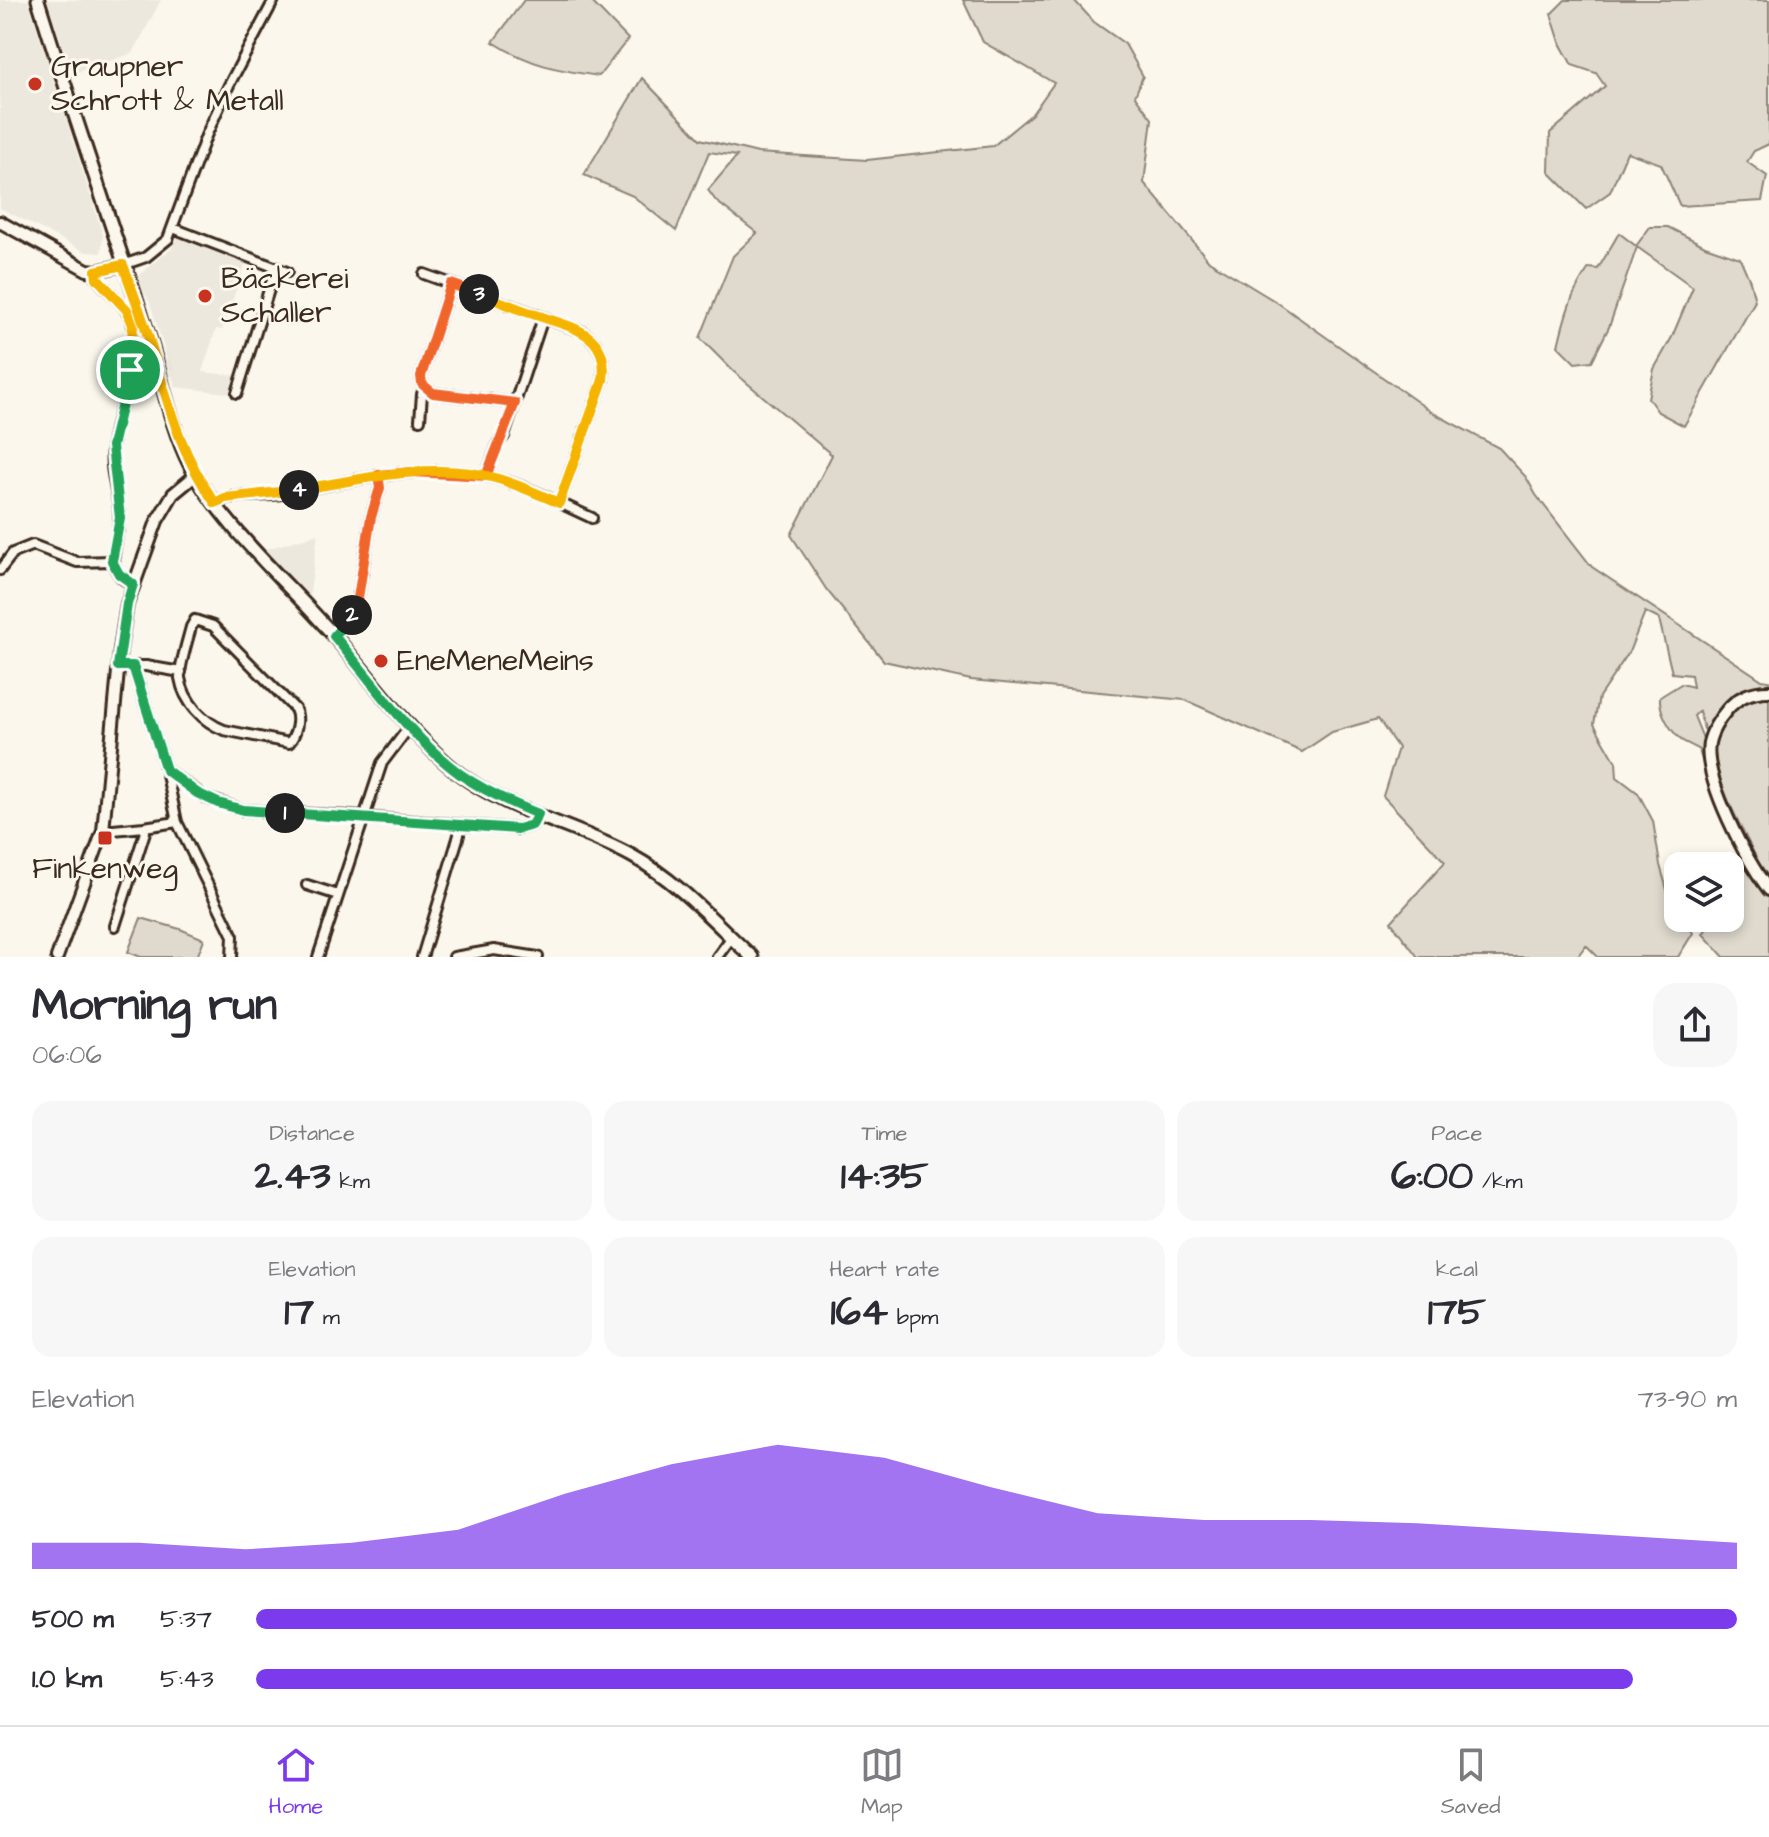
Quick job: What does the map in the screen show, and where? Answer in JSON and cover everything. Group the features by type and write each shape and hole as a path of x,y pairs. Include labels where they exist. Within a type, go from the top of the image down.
{"main road":[{"path":"38,0 179,438 196,475 215,503 410,726 458,772 497,796 601,840 647,865 683,893 752,957"}],"street":[{"path":"0,222 78,266 96,271 123,265 156,251 168,239 206,136 274,0"},
{"path":"173,228 287,272"},
{"path":"237,393 276,267"},
{"path":"96,271 106,290 127,310 133,325 130,370 112,446 120,518 112,561 119,574 133,584"},
{"path":"424,274 588,335 600,349 604,359 603,380 559,503"},
{"path":"451,284 421,376 422,384 433,393 515,403"},
{"path":"486,476 515,403 543,318"},
{"path":"420,420 422,394 426,390"},
{"path":"215,503 225,498 276,495 378,475 422,472 486,476 592,518"},
{"path":"57,957 103,831 118,666 127,604 157,521 173,494 196,475"},
{"path":"334,636 356,611 371,517 380,488 378,475"},
{"path":"0,570 13,553 33,545 77,562 112,561"},
{"path":"202,621 213,626 295,709 297,718 292,740 283,744 214,727 198,714 191,703 180,677 181,672 193,623 202,621"},
{"path":"118,666 181,672"},
{"path":"133,666 166,770 177,822 233,936 232,957"},
{"path":"1769,691 1746,695 1733,703 1714,729 1709,755 1727,816 1747,857 1769,890"},
{"path":"318,957 382,763 410,726"},
{"path":"166,770 206,798 243,810 525,829 532,825 538,814"},
{"path":"103,831 177,822"},
{"path":"422,957 459,835 459,826"},
{"path":"115,926 144,827"},
{"path":"307,885 338,895"},
{"path":"717,957 731,938"},
{"path":"454,957 494,950 538,957"}],"shaded area":[{"path":"0,0 28,0 103,235 101,253 86,252 0,208"},
{"path":"47,0 161,0 133,53 72,74"},
{"path":"524,0 590,0 628,39 599,76 556,69 531,61 493,42"},
{"path":"963,0 1074,0 1094,22 1125,44 1143,76 1135,96 1152,119 1144,183 1209,261 1278,303 1433,413 1499,448 1526,477 1536,495 1592,567 1762,680 1769,681 1769,687 1740,695 1709,732 1704,729 1699,711 1694,716 1706,746 1717,796 1713,798 1699,750 1677,736 1661,709 1660,697 1681,684 1693,687 1691,675 1672,673 1659,619 1645,612 1629,652 1599,697 1594,724 1616,762 1617,777 1638,793 1653,821 1664,879 1664,932 1693,933 1678,957 1598,957 1586,945 1577,957 1418,957 1391,922 1445,862 1383,796 1398,748 1378,719 1332,732 1302,752 1185,700 971,680 884,661 826,589 791,535 832,455 733,371 700,338 733,256 757,233 716,201 708,190 737,156 709,152 676,231 633,196 584,175 642,78 700,139 758,153 867,160 993,146 1032,114 1054,83 983,42"},
{"path":"1565,0 1769,0 1769,144 1754,151 1747,162 1767,176 1762,201 1680,206 1661,164 1627,152 1610,192 1586,209 1549,172 1550,133 1605,86 1596,73 1572,65 1561,45 1551,14"},
{"path":"184,227 249,253 222,330 216,329 202,372 238,376 235,394 176,387 150,303 140,285 140,274 171,249"},
{"path":"1650,227 1668,227 1705,246 1740,258 1755,301 1684,426 1658,412 1648,398 1654,369 1672,337 1693,287 1637,247 1609,327 1592,361 1575,363 1558,346 1569,305 1589,268 1598,269 1619,233 1636,246"},
{"path":"318,534 309,599 263,550"},
{"path":"1769,696 1769,887 1731,807 1720,778 1715,750 1719,726 1736,708"},
{"path":"1748,865 1769,897 1769,957 1724,957 1703,934 1744,932 1744,871"},
{"path":"141,918 204,939 197,957 141,957 128,952"}],"place":[{"name":"Graupner Schrott & Metall","path":"35,84"},
{"name":"Bäckerei Schaller","path":"205,296"},
{"name":"EneMeneMeins","path":"381,661"},
{"name":"Finkenweg","path":"105,838"}],"route":[{"path":"130,370 112,446 120,518 112,561 119,574 133,584 118,666 133,666 166,770 206,798 243,810 518,829 532,825 538,814 474,783 427,745 334,636 356,611 371,517 380,488 378,475 412,472 486,476 515,403 433,393 422,384 421,376 451,284 581,331 593,340 604,359 605,371 559,503 497,478 412,472 378,475 276,495 225,498 215,503 188,461 179,438 149,337 123,265 96,271 106,290 127,310 133,325 130,370"}]}
